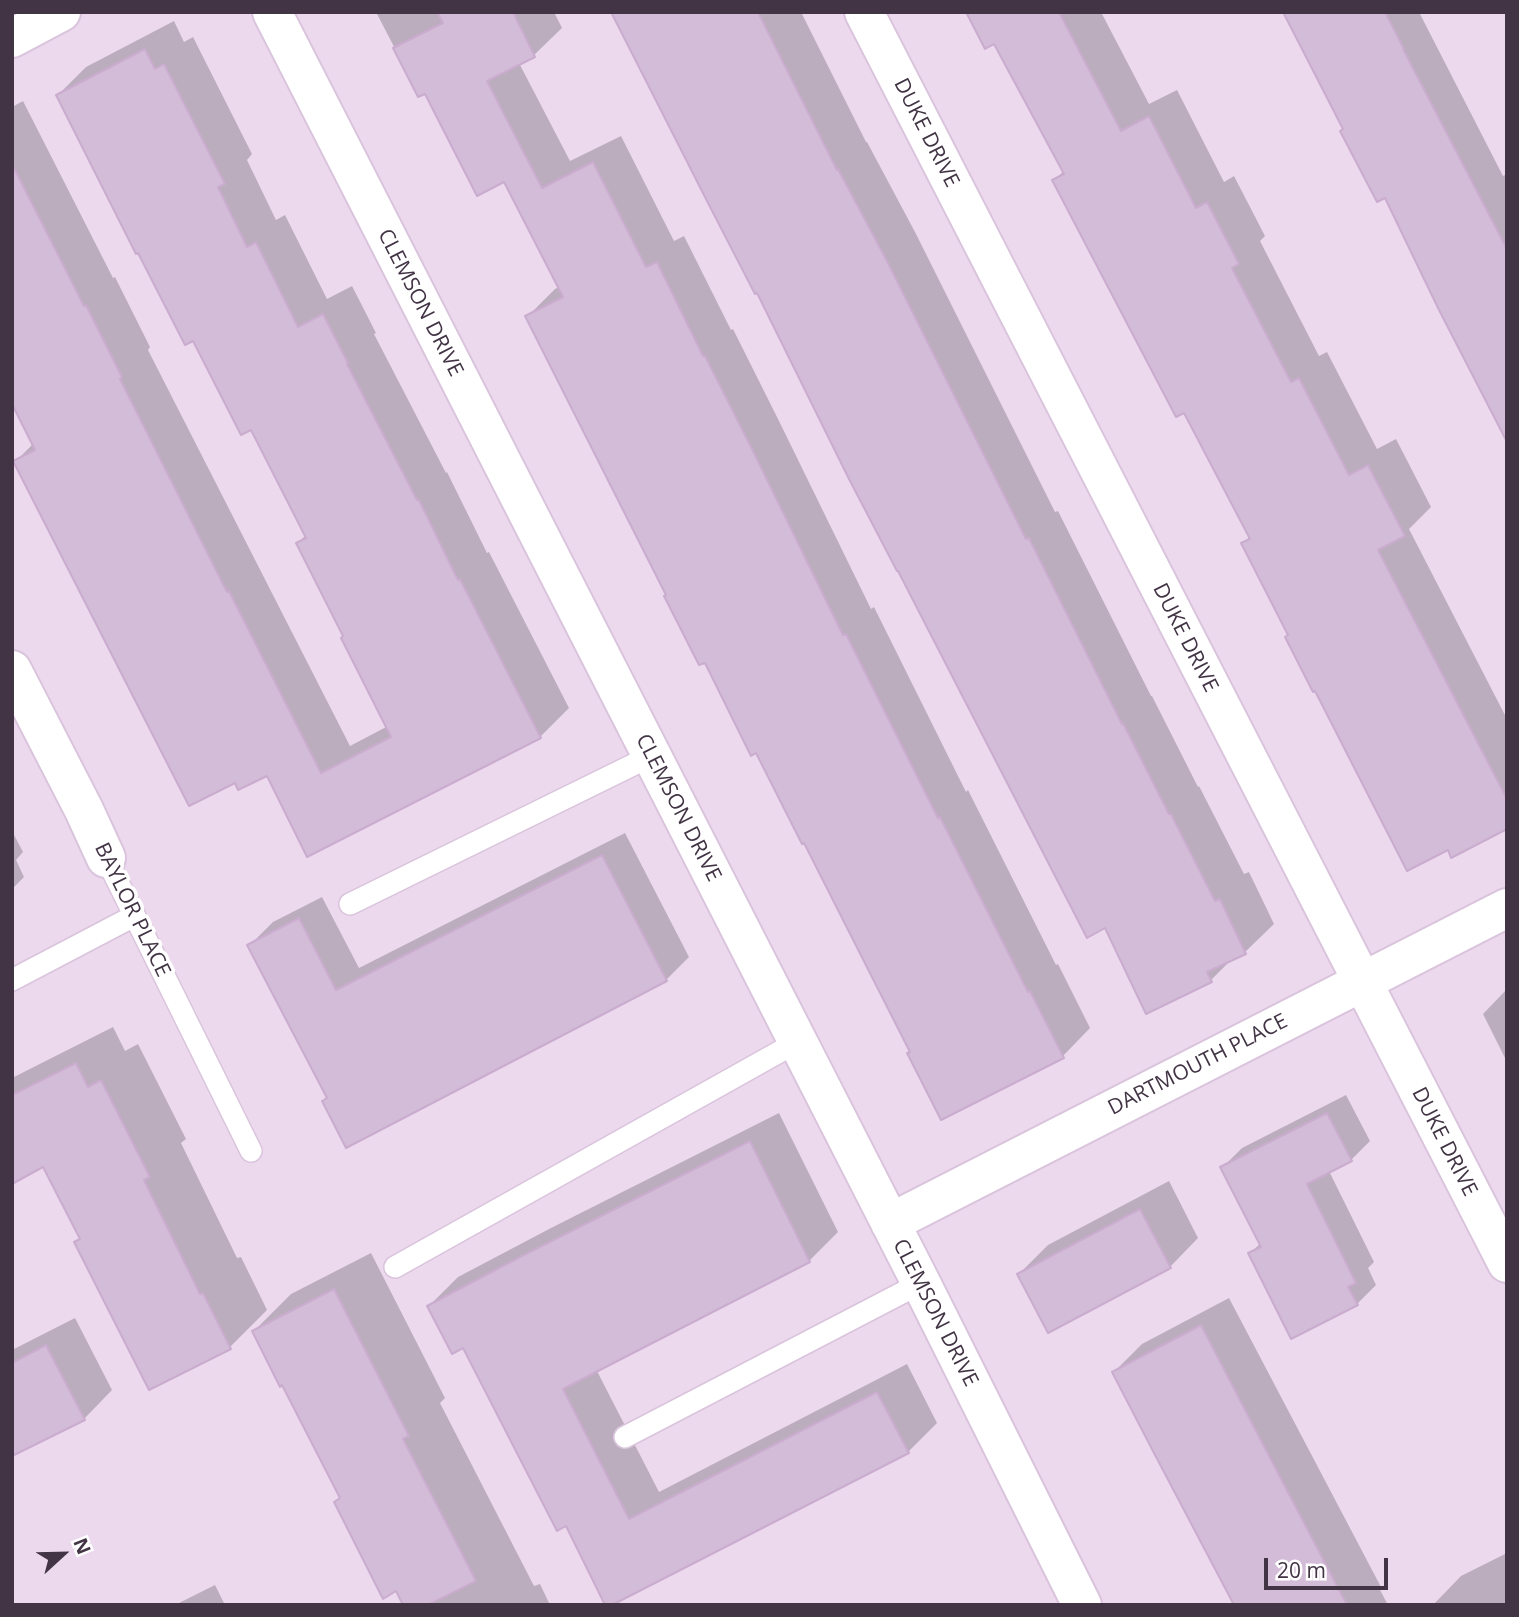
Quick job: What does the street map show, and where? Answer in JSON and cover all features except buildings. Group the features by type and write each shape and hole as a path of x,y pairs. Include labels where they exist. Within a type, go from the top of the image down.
{"street":[{"path":"12,38 61,12"},
{"name":"CLEMSON DRIVE","path":"272,12 921,1283 1082,1605"},
{"name":"DUKE DRIVE","path":"864,12 1507,1264"},
{"name":"BAYLOR PLACE","path":"12,670 106,858"},
{"name":"DARTMOUTH PLACE","path":"890,1223 1507,908"}],"lane":[{"path":"350,904 651,756"},
{"name":"BAYLOR PLACE","path":"106,858 251,1151"},
{"path":"12,980 134,916"},
{"path":"395,1267 797,1042"},
{"path":"625,1437 921,1283"}],"shaded area":[{"path":"12,12 1507,12 1507,1605 12,1605"}]}
